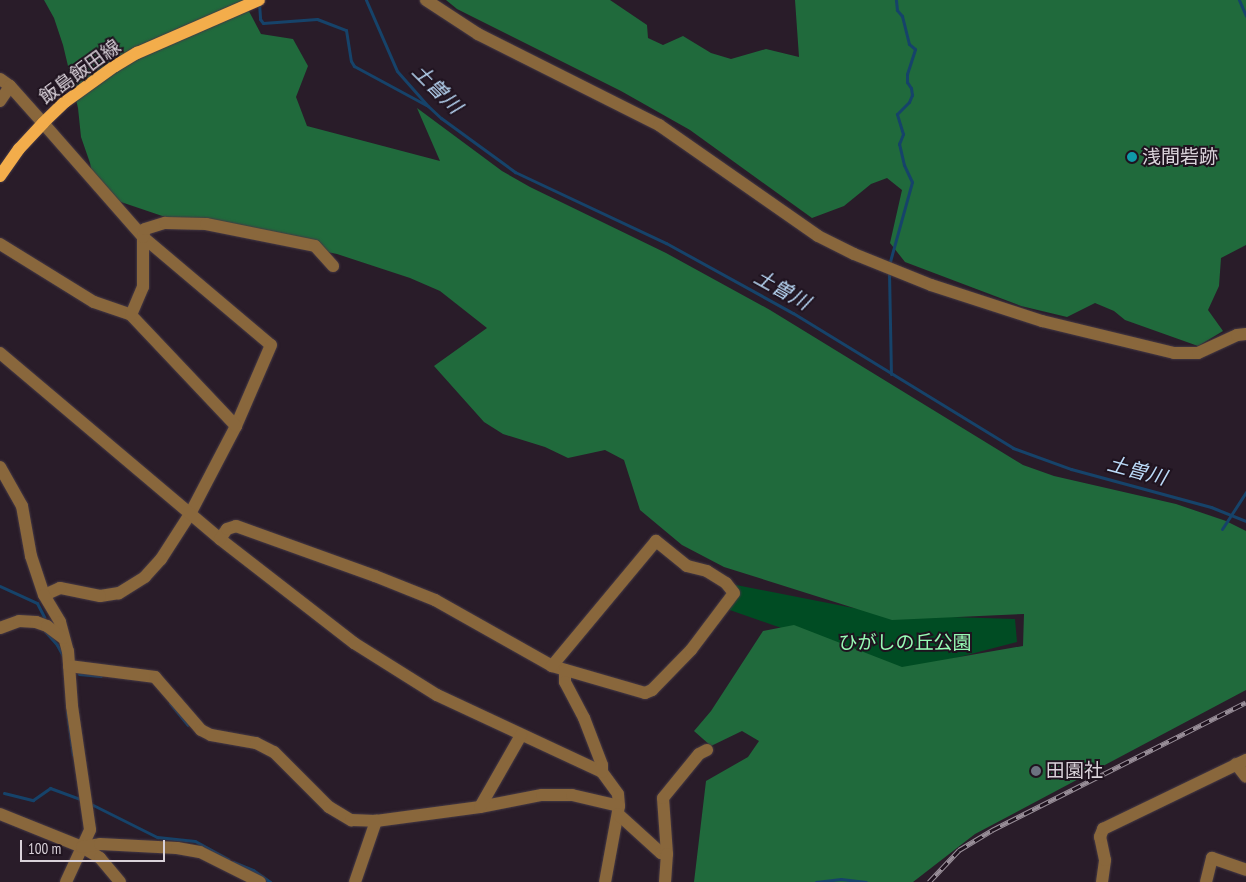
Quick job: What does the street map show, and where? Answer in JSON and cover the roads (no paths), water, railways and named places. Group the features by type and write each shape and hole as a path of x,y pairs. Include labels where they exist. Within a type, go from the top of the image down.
{"main road":[{"name":"飯島飯田線","path":"0,176 19,149 43,122 91,83 137,53 259,0"}],"street":[{"path":"426,0 478,34 659,125 818,236 854,254 931,285 1042,322 1174,353 1198,353 1237,335 1246,334"},
{"path":"5,83 43,122 143,237 271,345 236,426 190,514 161,559 145,577 132,587 100,596 60,588 44,595"},
{"path":"0,101 5,83"},
{"path":"132,315 143,288 143,237 146,229 165,223 206,224 315,246 333,266"},
{"path":"0,244 94,302 132,315 236,426"},
{"path":"0,353 220,539 277,585 374,656 437,695 602,772 618,794 618,810 605,882"},
{"path":"0,467 22,506 31,556 44,595 60,622 68,651 72,706 90,830 66,882"},
{"path":"220,539 227,529 236,526 375,576 435,600 552,666 644,693 652,690 690,650 734,593 726,583 707,571 687,566 656,541 552,666"},
{"path":"0,628 19,621 36,622 47,626 63,638"},
{"path":"69,666 154,677 201,730 211,735 256,743 274,752 312,791 341,816 351,820 376,821 480,807 542,795 572,795 618,810 661,853 666,854"},
{"path":"565,670 565,682 584,718 602,765 602,772"},
{"path":"480,807 521,735"},
{"path":"666,882 663,798 699,754 707,750"},
{"path":"1102,882 1105,860 1100,837 1103,829 1241,762 1246,777"},
{"path":"0,814 82,847 100,858 120,882"},
{"path":"355,882 376,821"},
{"path":"82,847 100,844 177,848 200,852 260,882"},
{"path":"1206,882 1212,858 1246,870"}],"waterway":[{"name":"土曽川","path":"366,0 397,71 441,118 515,172 666,243 793,313 1013,448 1071,469 1211,507 1246,521"},
{"path":"889,265 912,182 904,165 899,144 903,134 897,114 909,102 912,95 911,88 907,82 907,74 915,49 909,44 902,16 897,10 896,0"},
{"path":"1239,0 1246,16"},
{"path":"259,3 260,19 263,23 317,19 346,30 351,61 354,66 426,105"},
{"path":"889,272 891,374"},
{"path":"1222,529 1246,492"},
{"path":"0,586 37,603 44,617"},
{"path":"45,631 57,645 63,656"},
{"path":"79,674 101,676"},
{"path":"170,703 188,725"},
{"path":"67,712 73,755"},
{"path":"4,793 33,800 50,788 81,799"},
{"path":"93,805 157,837 195,841 228,859"},
{"path":"233,862 253,870 270,882"},
{"path":"816,882 841,879 866,882"}],"railway":[{"path":"929,882 959,850 992,830 1246,702"}],"place":[{"name":"浅間砦跡","path":"1132,157"},
{"name":"田園社","path":"1036,771"}],"park label":[{"name":"ひがしの丘公園","path":"905,643"}]}
